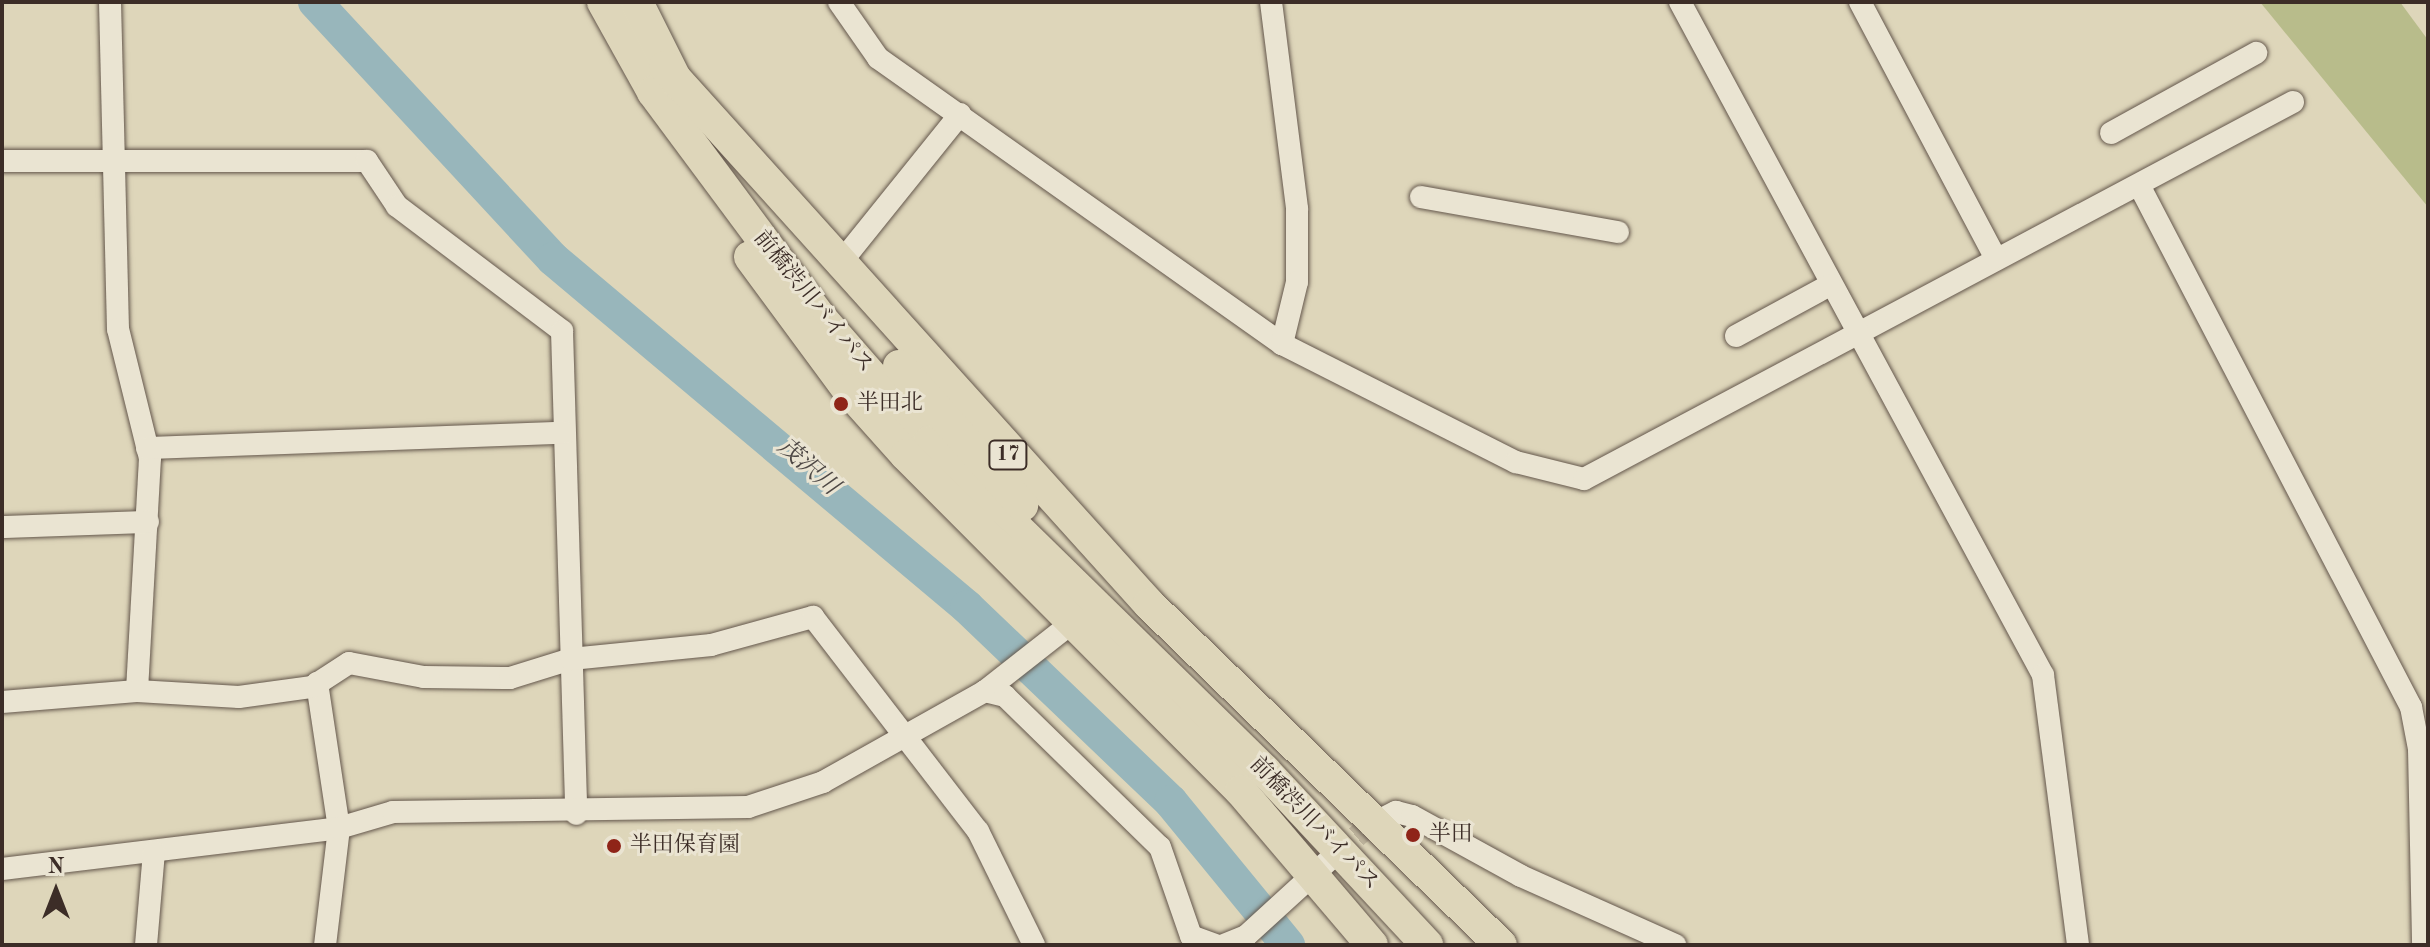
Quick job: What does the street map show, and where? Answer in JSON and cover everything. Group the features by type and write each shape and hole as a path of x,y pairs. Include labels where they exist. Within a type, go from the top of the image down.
{"highway":[{"path":"592,2 628,51"},
{"name":"前橋渋川バイパス","path":"603,2 628,51 659,80 843,300 1198,706 1427,945"},
{"name":"前橋渋川バイパス","path":"637,2 659,80"},
{"name":"17","path":"659,80 838,266 1149,604 1501,945"},
{"name":"17","path":"659,80 716,207 848,390 1241,791 1372,945"}],"street":[{"path":"110,2 118,329 147,448 148,522 137,691"},
{"path":"839,2 878,58 1282,344 1516,462 1584,479 1858,334 1995,257 2139,185 2293,102"},
{"path":"1271,2 1297,209 1297,282 1282,344"},
{"path":"1680,2 2043,675 2078,945"},
{"path":"1860,2 1995,257"},
{"path":"2111,133 2256,53"},
{"path":"838,266 960,114"},
{"path":"2,161 114,157 367,161 397,206 562,331 576,814"},
{"path":"2139,185 2411,707 2419,749 2423,945"},
{"path":"1421,197 1618,232"},
{"path":"1736,336 1830,285"},
{"path":"147,448 564,433"},
{"path":"2,527 148,522"},
{"path":"2,702 137,691 239,697 317,683 349,663 424,677 510,678 571,659 711,645 813,617 905,732 978,831 1028,942"},
{"path":"2,869 339,828 393,812 576,814 748,807 823,782 905,732 985,691 1073,622"},
{"path":"317,683 339,828 325,945"},
{"path":"985,691 1005,696 1160,847 1191,936 1216,945"},
{"path":"1372,823 1396,812 1412,816 1521,876 1675,945"},
{"path":"146,945 154,852"},
{"path":"1224,945 1246,936 1312,876"}],"green space":[{"path":"2260,2 2400,2 2428,40 2428,207"}],"waterway":[{"name":"茂沢川","path":"315,2 553,259 967,607 1171,802 1288,945"}],"tunnel":[{"path":"1331,858 1370,825"}],"place":[{"name":"半田北","path":"841,404"},
{"name":"半田","path":"1413,835"},
{"name":"半田保育園","path":"614,846"}]}
